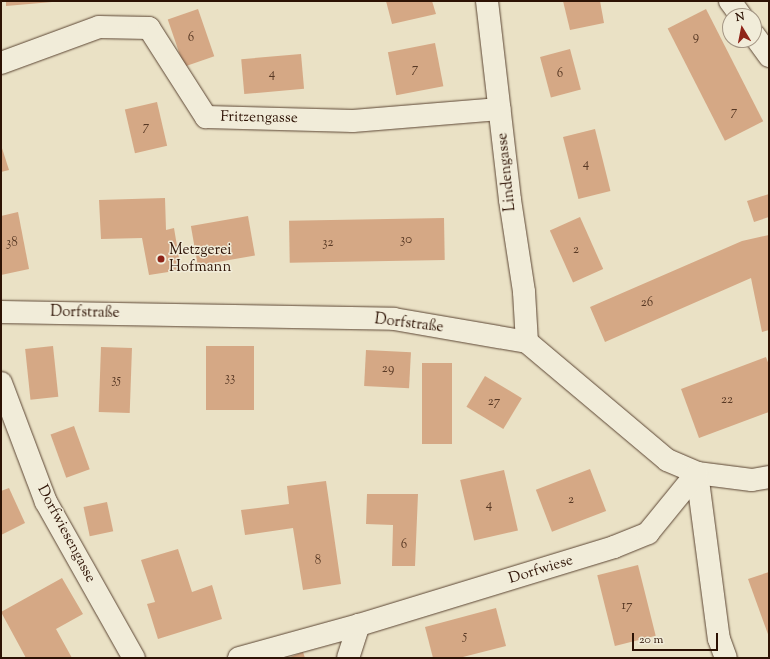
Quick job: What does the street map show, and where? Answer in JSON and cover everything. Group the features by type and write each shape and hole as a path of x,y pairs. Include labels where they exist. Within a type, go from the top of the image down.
{"street":[{"name":"Lindengasse","path":"487,1 510,200 524,292 527,342"},
{"name":"Fritzengasse","path":"1,63 100,27 149,28 206,117 353,121 500,109"},
{"path":"762,46 769,56"},
{"name":"Dorfstraße","path":"1,312 394,319 527,342"},
{"path":"527,342 667,460 697,473 752,480 769,477"},
{"name":"Dorfwiesengasse","path":"1,383 46,502 134,658"},
{"path":"697,473 719,639 726,658"},
{"name":"Dorfwiese","path":"239,658 359,625 614,547 648,533 697,473"},
{"path":"348,658 359,625"}],"building":[{"path":"6,1 52,1 52,2 6,6"},
{"path":"386,1 432,1 436,14 392,24"},
{"path":"563,1 600,1 604,23 570,30"},
{"path":"198,9 214,56 184,67 168,19"},
{"path":"706,9 722,40 722,48 726,48 763,121 725,141 668,29"},
{"path":"435,43 443,86 396,95 388,52"},
{"path":"570,49 581,90 551,98 540,57"},
{"path":"301,54 304,89 244,94 241,59"},
{"path":"157,102 167,146 135,153 125,109"},
{"path":"595,129 610,191 578,199 563,137"},
{"path":"1,145 9,170 1,172"},
{"path":"769,194 769,217 754,222 747,201"},
{"path":"165,198 166,230 174,228 181,270 149,275 142,238 101,239 99,200"},
{"path":"18,212 29,269 1,275 1,216"},
{"path":"248,216 255,255 198,265 191,226"},
{"path":"580,217 603,269 573,282 550,230"},
{"path":"444,218 445,260 290,263 289,221"},
{"path":"769,235 769,330 762,332 751,278 605,342 590,307 742,241"},
{"path":"53,346 58,397 30,400 25,349"},
{"path":"206,346 254,346 254,410 206,410"},
{"path":"101,347 132,348 130,413 99,412"},
{"path":"366,350 411,352 409,388 364,386"},
{"path":"766,357 769,365 769,412 699,438 681,389"},
{"path":"422,363 452,363 452,444 422,444"},
{"path":"485,376 522,398 503,429 466,407"},
{"path":"74,426 90,469 66,478 51,435"},
{"path":"590,469 606,511 552,532 536,490"},
{"path":"504,470 518,530 474,541 460,480"},
{"path":"326,481 341,584 303,590 293,528 245,535 241,510 289,504 287,486"},
{"path":"9,488 25,523 1,535 1,491"},
{"path":"367,494 418,494 415,566 392,566 393,525 366,524"},
{"path":"107,502 113,531 90,536 84,507"},
{"path":"178,549 192,592 212,585 222,619 158,639 147,604 155,602 141,560"},
{"path":"638,565 656,636 615,646 597,575"},
{"path":"769,572 769,637 748,579"},
{"path":"62,578 83,614 56,629 72,658 26,658 1,612"},
{"path":"496,608 506,646 459,658 433,658 425,627"},
{"path":"303,652 305,658 288,658"}],"place":[{"name":"Metzgerei Hofmann","path":"161,259"}]}
